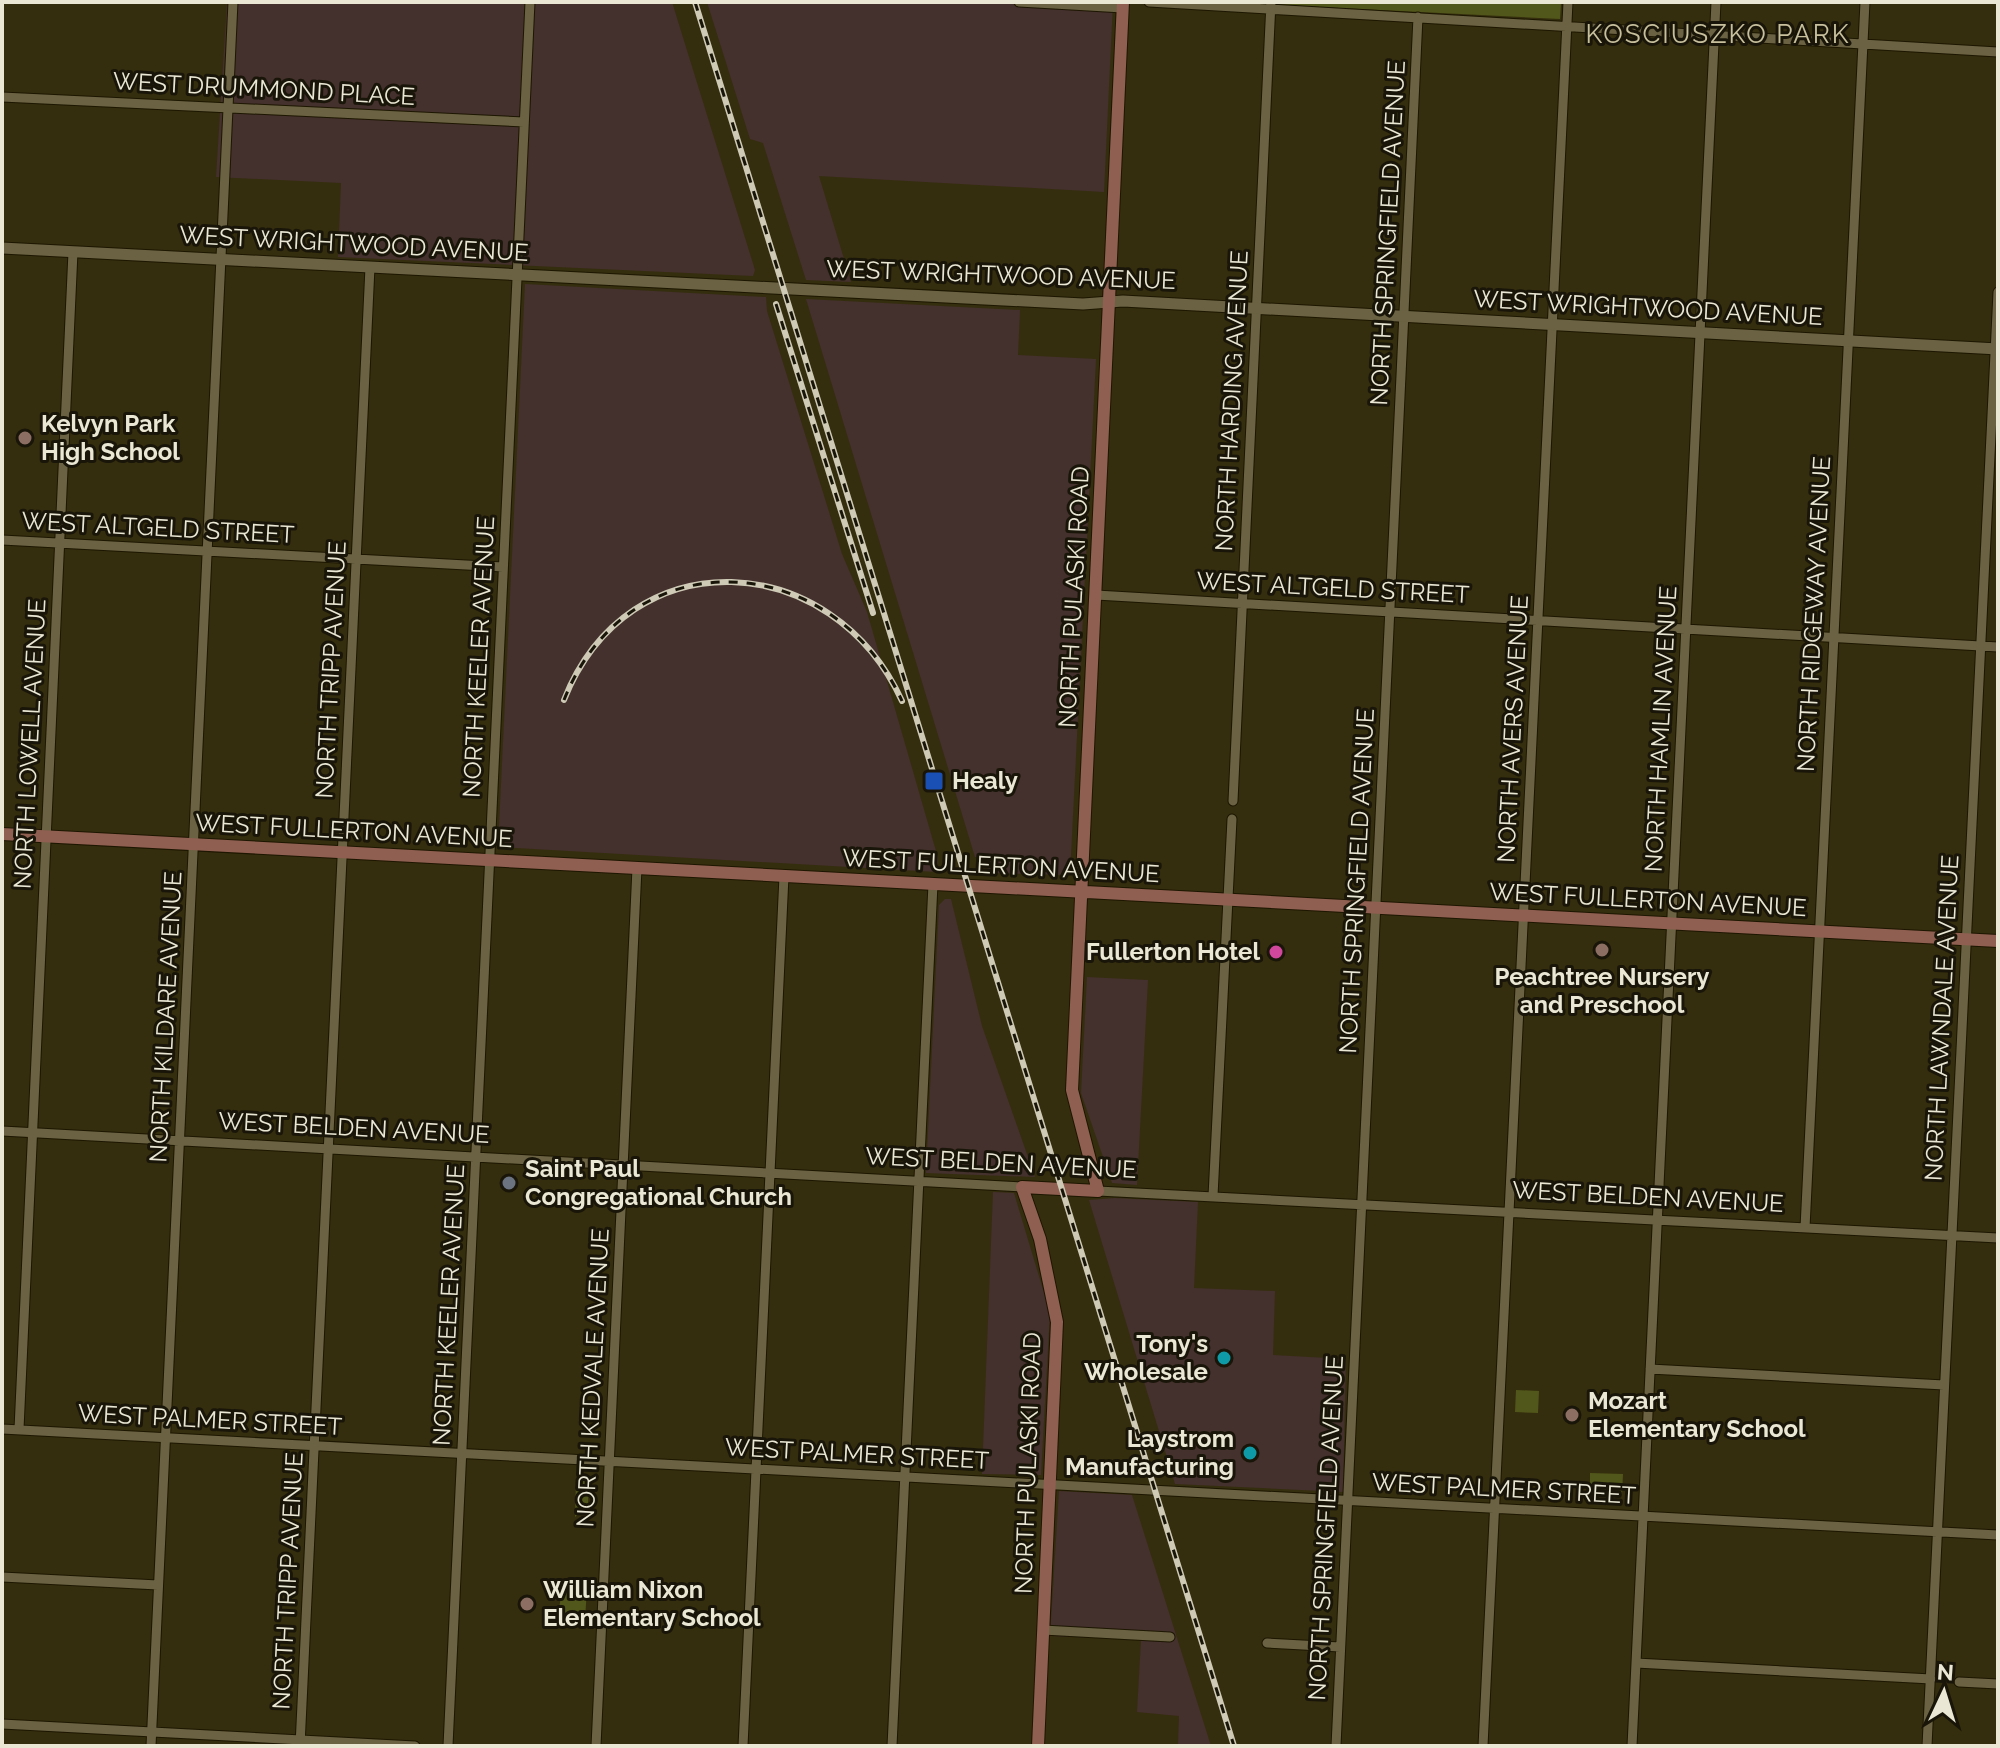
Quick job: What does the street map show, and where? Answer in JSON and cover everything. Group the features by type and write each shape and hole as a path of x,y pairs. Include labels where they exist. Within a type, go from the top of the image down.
{"main road":[{"name":"NORTH PULASKI ROAD","path":"1098,1191 1072,1090 1123,5"},
{"name":"WEST FULLERTON AVENUE","path":"2,834 1998,941"},
{"name":"NORTH PULASKI ROAD","path":"1022,1187 1040,1239 1057,1322 1038,1746"},
{"name":"WEST BELDEN AVENUE","path":"1022,1187 1098,1191"}],"street":[{"name":"NORTH KILDARE AVENUE","path":"151,1746 233,2"},
{"name":"NORTH KEELER AVENUE","path":"448,1746 530,2"},
{"path":"1019,2 1123,5"},
{"path":"1149,2 1271,6 1998,52"},
{"name":"NORTH AVERS AVENUE","path":"1483,1746 1568,2"},
{"name":"NORTH HAMLIN AVENUE","path":"1632,1746 1716,2"},
{"name":"NORTH RIDGEWAY AVENUE","path":"1805,1228 1865,2"},
{"name":"NORTH HARDING AVENUE","path":"1233,801 1271,6"},
{"name":"NORTH SPRINGFIELD AVENUE","path":"1336,1746 1418,17"},
{"name":"WEST DRUMMOND PLACE","path":"2,97 524,122"},
{"name":"WEST WRIGHTWOOD AVENUE","path":"2,248 1257,309 1997,349"},
{"name":"NORTH LOWELL AVENUE","path":"19,1429 73,252"},
{"name":"NORTH TRIPP AVENUE","path":"300,1743 370,267"},
{"name":"NORTH LAWNDALE AVENUE","path":"1927,1746 1998,292"},
{"name":"WEST ALTGELD STREET","path":"2,540 503,567"},
{"name":"WEST ALTGELD STREET","path":"1096,595 1998,647"},
{"path":"1213,1196 1232,819"},
{"name":"NORTH KEDVALE AVENUE","path":"596,1746 637,868"},
{"path":"743,1746 784,876"},
{"path":"892,1746 933,884"},
{"name":"WEST BELDEN AVENUE","path":"2,1131 1022,1187"},
{"name":"WEST BELDEN AVENUE","path":"1098,1191 1998,1238"},
{"path":"1650,1369 1944,1385"},
{"name":"WEST PALMER STREET","path":"2,1429 1998,1535"},
{"path":"2,1577 158,1585"},
{"path":"1043,1630 1170,1637"},
{"path":"1267,1643 1340,1647"},
{"path":"1636,1663 1931,1679"},
{"path":"1959,1682 1998,1684"},
{"path":"2,1724 300,1743 415,1746"}],"shaded area":[{"path":"227,2 672,2 755,270 753,276 338,257 341,183 216,177"},
{"path":"707,2 1113,2 1104,192 819,176 851,282 806,280 763,143 750,139"},
{"path":"525,284 766,297 767,311 842,554 867,612 938,858 937,872 498,847"},
{"path":"806,299 1020,310 1018,355 1096,359 1070,875 989,873 984,858 975,857"},
{"path":"945,899 951,899 982,1026 1035,1177 926,1173 939,905"},
{"path":"1087,977 1148,980 1137,1185 1112,1183 1081,1093"},
{"path":"993,1192 1014,1193 1050,1313 1041,1475 982,1474"},
{"path":"1115,1198 1198,1202 1194,1288 1275,1291 1273,1355 1346,1359 1343,1492 1175,1484 1089,1200"},
{"path":"1059,1491 1132,1495 1211,1746 1178,1746 1179,1716 1137,1712 1141,1640 1050,1636"}],"green space":[{"name":"KOSCIUSZKO PARK","path":"1279,2 1561,2 1560,19 1279,5"},
{"path":"1516,1390 1539,1391 1538,1413 1515,1412"},
{"path":"1590,1473 1623,1474 1622,1494 1590,1492"},
{"path":"576,1480 589,1480 588,1504 575,1517"},
{"path":"577,1585 587,1588 585,1620 575,1622 565,1617 559,1608 562,1592"}],"railway":[{"path":"695,2 1234,1746"},
{"path":"776,304 873,613"},
{"path":"564,700 594,647 635,610 681,588 732,582 782,591 829,614 870,651 902,701"}],"place":[{"name":"Kelvyn Park High School","path":"25,438"},
{"name":"Healy","path":"934,781"},
{"name":"Peachtree Nursery and Preschool","path":"1602,950"},
{"name":"Fullerton Hotel","path":"1276,952"},
{"name":"Saint Paul Congregational Church","path":"509,1183"},
{"name":"Tony's Wholesale","path":"1224,1358"},
{"name":"Mozart Elementary School","path":"1572,1415"},
{"name":"Laystrom Manufacturing","path":"1250,1453"},
{"name":"William Nixon Elementary School","path":"527,1604"}],"district":[{"name":"KOSCIUSZKO PARK","path":"1718,34"}]}
